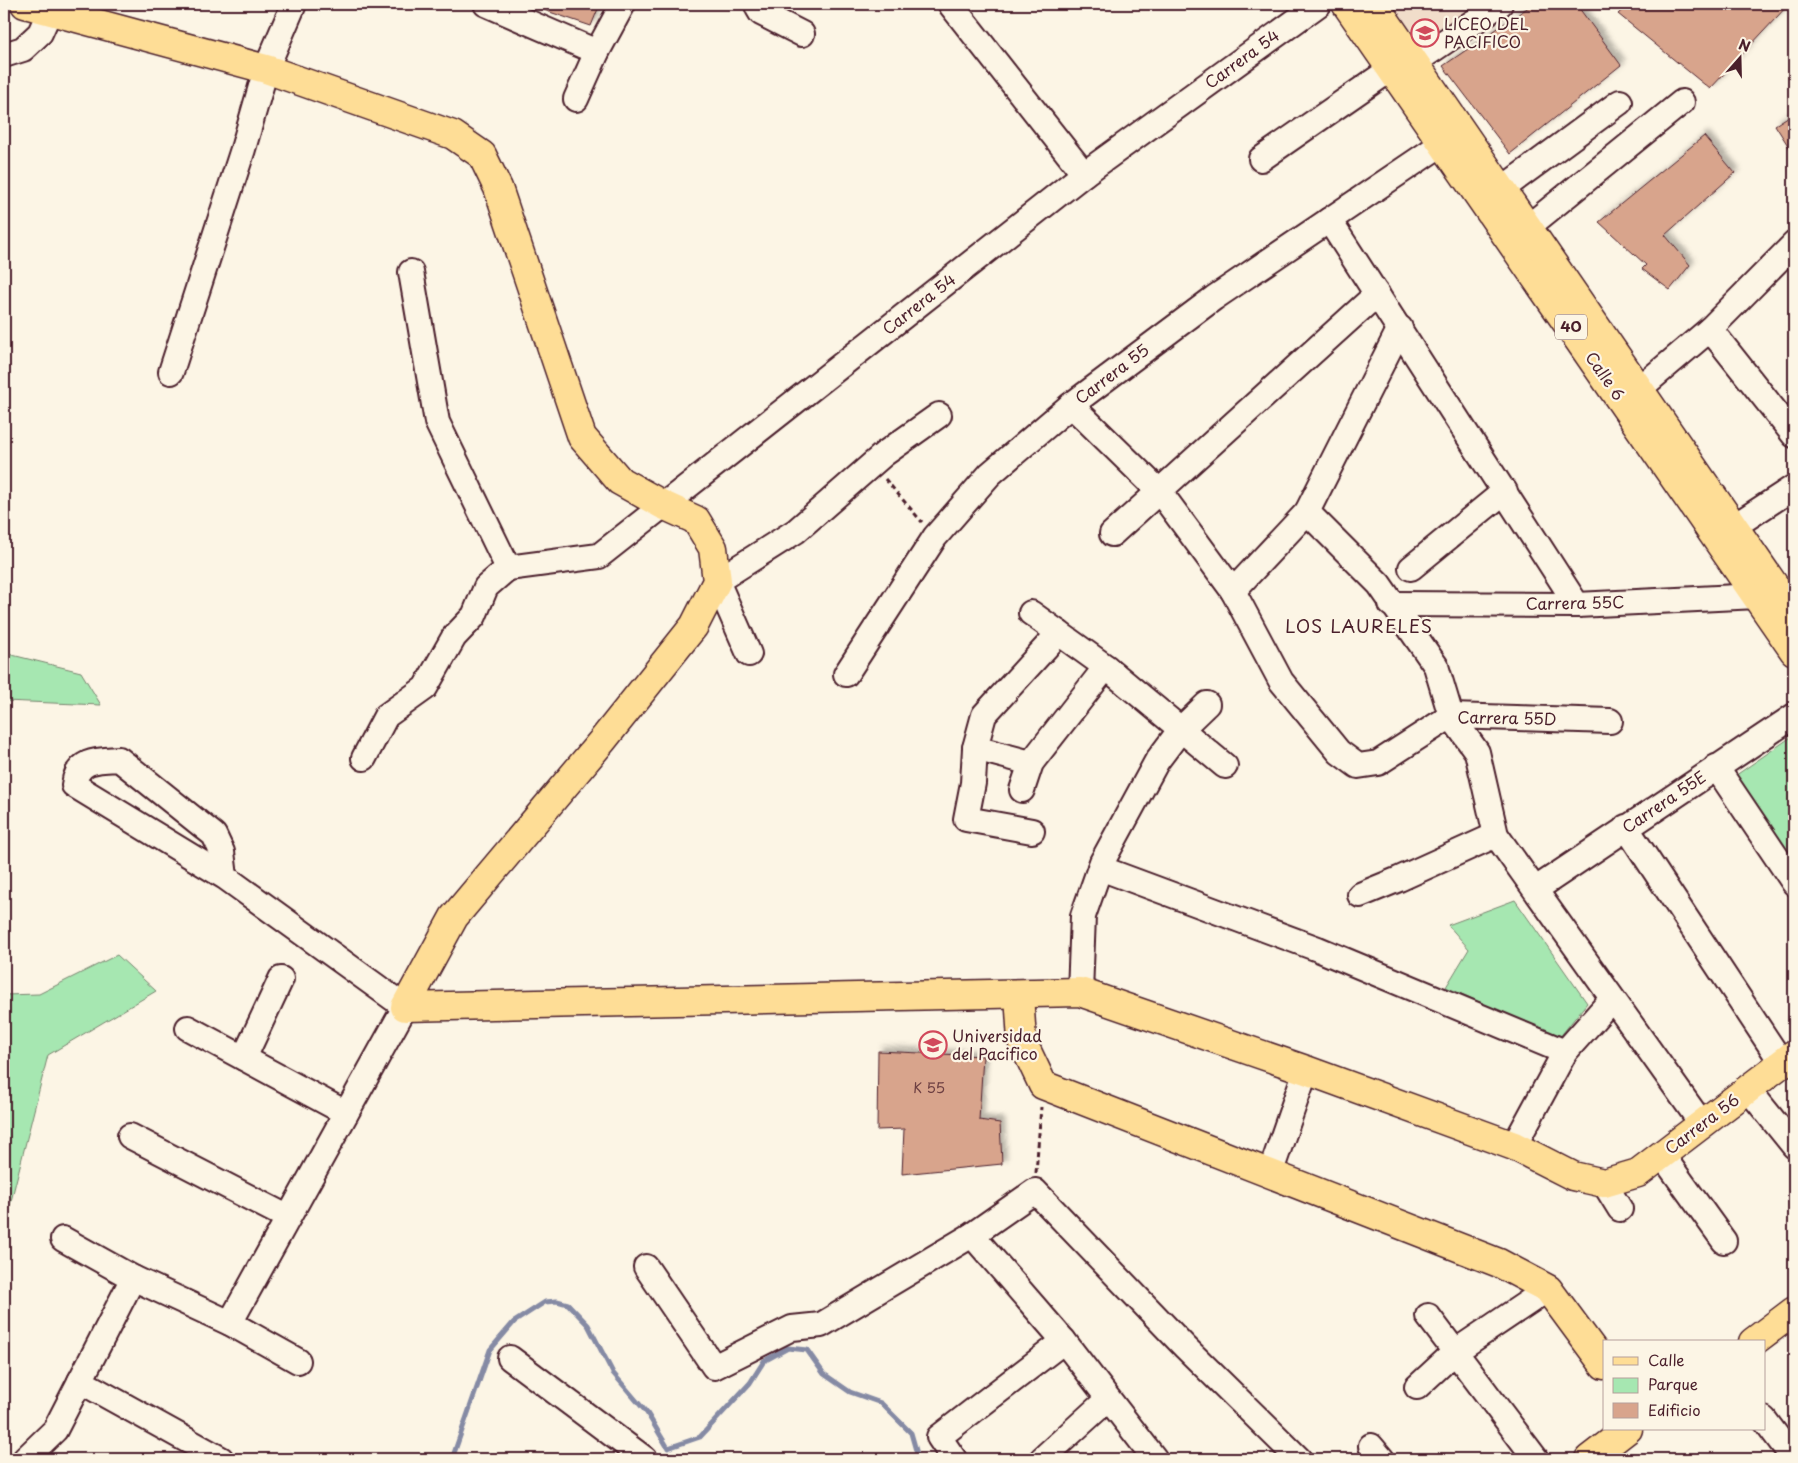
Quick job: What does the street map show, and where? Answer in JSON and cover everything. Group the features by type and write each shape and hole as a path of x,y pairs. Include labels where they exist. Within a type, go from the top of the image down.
{"main road":[{"name":"Calle 6","path":"1346,4 1403,65 1502,189 1794,614"},
{"name":"Calle 6","path":"1374,4 1443,143 1794,650"},
{"path":"43,6 266,69 453,135 482,154 498,188 582,437 620,481 663,505 696,520 713,548 717,581 694,626 602,741 454,917 405,1007 1080,992 1306,1070 1514,1146 1573,1176 1604,1183"},
{"path":"1019,994 1022,1041 1043,1085 1499,1263 1548,1289 1603,1365"},
{"name":"Carrera 56","path":"1604,1183 1638,1173 1788,1059"},
{"path":"1757,1340 1794,1311"},
{"path":"1589,1459 1627,1430"}],"street":[{"path":"171,372 240,158 266,69 294,4"},
{"path":"486,4 597,52"},
{"path":"576,99 597,52 623,4"},
{"path":"760,4 758,8 761,13 802,34"},
{"name":"Carrera 54","path":"508,568 599,556 1084,174 1319,4"},
{"path":"1261,159 1403,65 1500,4"},
{"path":"951,5 1084,174"},
{"path":"4,55 23,49 40,33 43,6"},
{"path":"1502,189 1620,102"},
{"path":"1528,227 1682,102"},
{"name":"Carrera 55","path":"846,674 935,537 990,474 1071,405 1214,298 1443,143"},
{"path":"1329,220 1577,605"},
{"path":"1639,389 1710,329 1794,244"},
{"path":"364,758 386,716 425,688 454,637 474,616 486,587 508,568 437,422 411,272"},
{"path":"1112,534 1377,294"},
{"path":"1071,405 1160,492 1233,591 1307,512 1400,328"},
{"path":"1710,329 1794,435"},
{"path":"749,654 717,581 796,531 873,464 939,414"},
{"path":"1733,527 1794,488"},
{"path":"1411,568 1505,492"},
{"path":"1307,512 1379,584 1436,666 1451,716 1477,752 1496,835 1702,1124"},
{"name":"Carrera 55D","path":"1233,591 1281,681 1339,752 1358,766 1378,763 1451,716 1610,721"},
{"name":"Carrera 55C","path":"1392,604 1577,605 1757,596"},
{"path":"1031,613 1106,667 1225,766"},
{"path":"1032,831 966,819 973,783 975,748 984,715 1059,633"},
{"path":"1022,790 1031,763 1106,667"},
{"path":"1080,992 1083,916 1100,868 1157,761 1181,729 1207,704"},
{"name":"Carrera 55E","path":"1536,889 1794,716"},
{"path":"975,748 1031,763"},
{"path":"225,877 222,852 214,835 119,759 91,761 75,775 74,785 225,877 405,1007 230,1323"},
{"path":"1716,767 1794,883"},
{"path":"1626,827 1788,1059"},
{"path":"1360,895 1496,835"},
{"path":"1100,868 1318,949 1565,1052"},
{"path":"244,1058 281,979"},
{"path":"1514,1146 1565,1052 1612,999"},
{"path":"188,1028 346,1113"},
{"path":"1270,1174 1306,1070"},
{"path":"1748,1088 1794,1146"},
{"path":"130,1136 287,1218"},
{"path":"1662,1155 1724,1241"},
{"path":"1604,1183 1620,1210"},
{"path":"646,1267 714,1367 792,1328 821,1325 972,1235 1035,1191 1185,1347 1299,1459"},
{"path":"972,1235 1064,1341 1155,1459"},
{"path":"63,1239 133,1278 230,1323 298,1361"},
{"path":"25,1459 55,1430 133,1278"},
{"path":"1417,1387 1456,1351 1548,1289"},
{"path":"1428,1316 1536,1459"},
{"path":"954,1459 939,1436 1064,1341"},
{"path":"510,1358 644,1459"},
{"path":"80,1381 221,1459"},
{"path":"1042,1459 1108,1399"},
{"path":"1766,1422 1794,1459"}],"path":[{"path":"873,464 935,537"},
{"path":"1035,1191 1043,1085"}],"shaded area":[{"name":"LICEO DEL PACIFICO","path":"1374,4 1497,4 1415,62"}],"green space":[{"path":"4,653 81,672 101,705 4,701"},
{"path":"1794,735 1794,870 1732,778"},
{"path":"1515,900 1587,1003 1559,1038 1446,987 1469,949 1448,925"},
{"path":"117,955 156,991 48,1055 4,1229 4,995 39,994"}],"building":[{"path":"532,4 600,4 591,26 532,6"},
{"path":"1533,4 1576,4 1621,65 1510,154 1443,66"},
{"path":"1629,4 1789,4 1710,89 1618,14"},
{"path":"1794,113 1794,155 1775,125"},
{"path":"1704,136 1735,173 1665,235 1690,265 1670,290 1642,269 1646,265 1599,222"},
{"path":"878,1051 983,1056 979,1120 1000,1123 1002,1164 902,1174 904,1129 877,1130"}],"waterway":[{"path":"452,1459 490,1350 514,1322 545,1302 557,1301 568,1304 588,1325 613,1373 647,1413 668,1448 700,1437 750,1383 764,1361 788,1348 807,1350 824,1374 850,1392 881,1403 911,1433 917,1454 913,1459"}],"place":[{"name":"LICEO DEL PACIFICO","path":"1425,33"},
{"name":"Universidad del Pacifico","path":"933,1045"}],"district":[{"name":"LOS LAURELES","path":"1359,627"}]}
